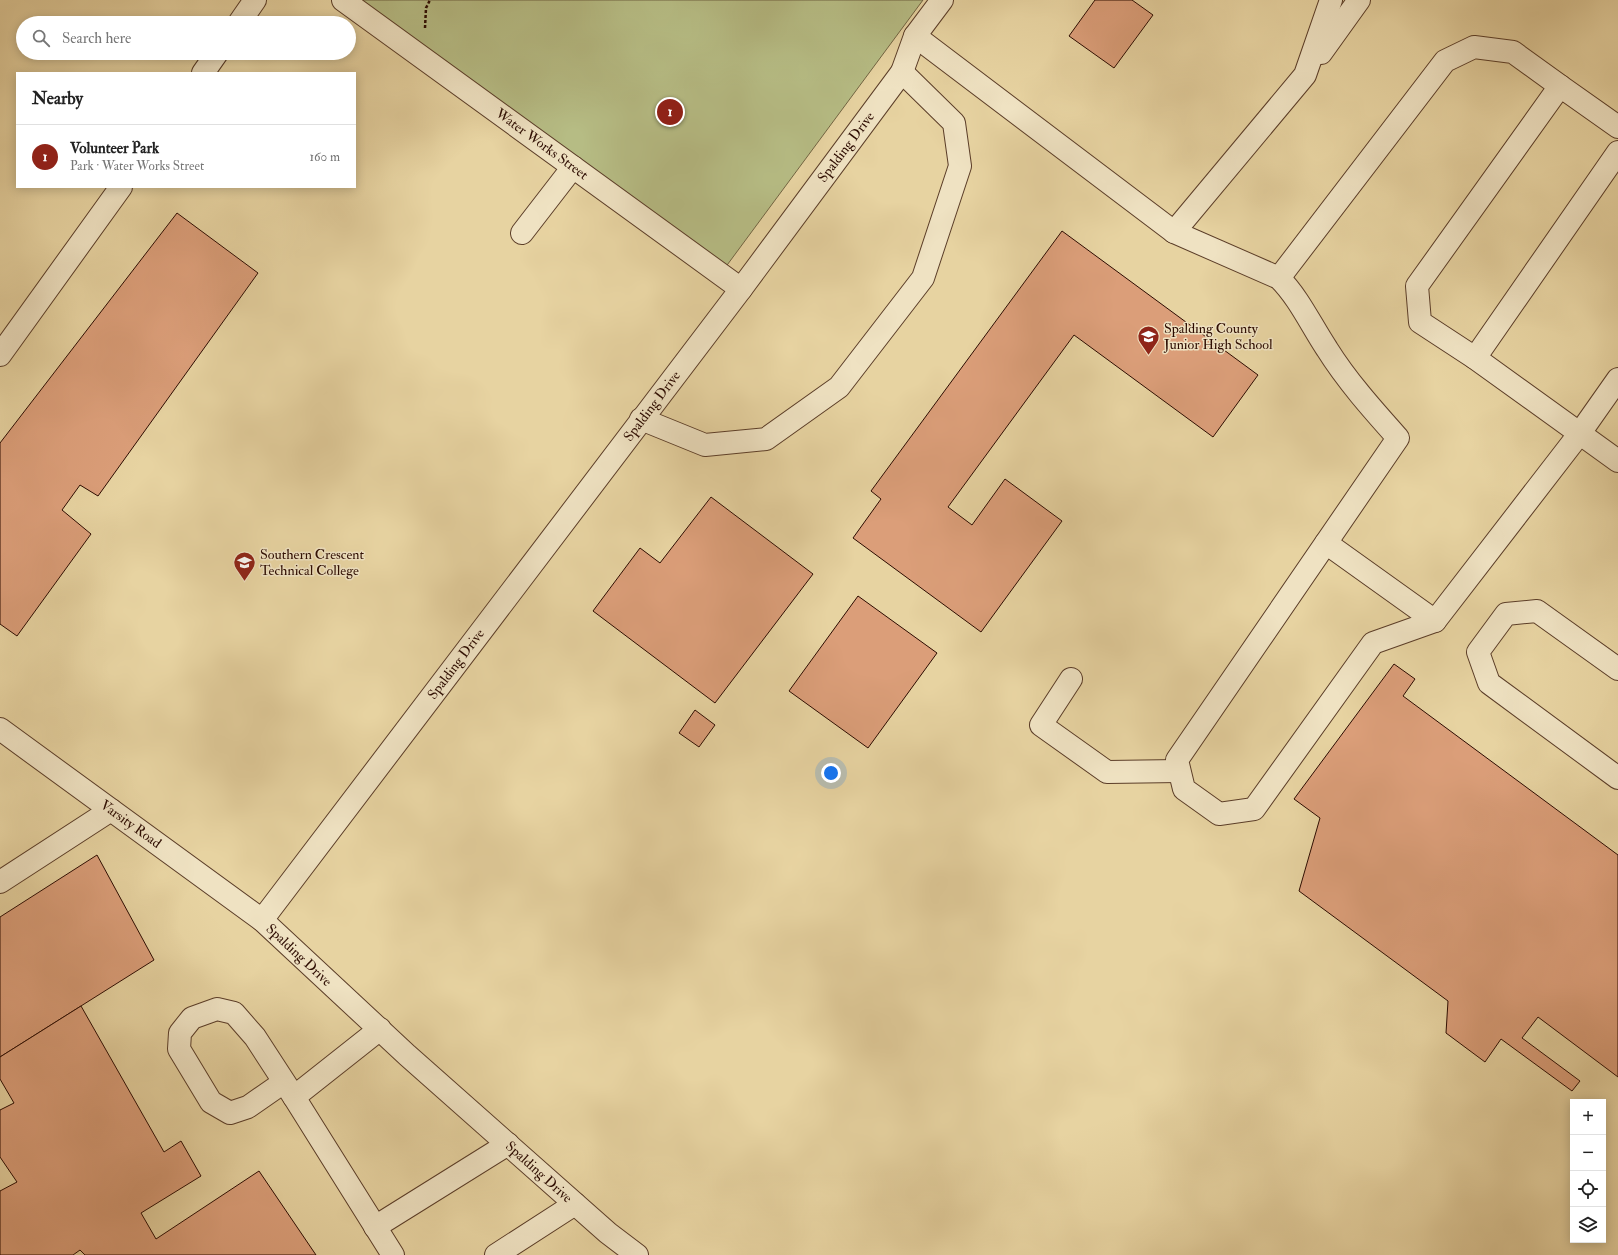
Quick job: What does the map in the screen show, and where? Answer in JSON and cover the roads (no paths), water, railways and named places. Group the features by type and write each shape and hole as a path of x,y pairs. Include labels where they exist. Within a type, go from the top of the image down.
{"street":[{"path":"244,16 255,0"},
{"name":"Water Works Street","path":"343,0 741,289"},
{"name":"Spalding Drive","path":"637,1255 608,1233 575,1204 380,1029 262,920 741,289 902,72 915,36 942,0"},
{"path":"1305,75 1331,0"},
{"path":"1174,232 1305,75 1359,0"},
{"path":"915,36 1174,232 1280,278 1290,289 1327,350 1371,408 1398,438 1177,760 1184,789 1220,814 1254,809 1373,642 1435,621 1580,433 1618,379"},
{"path":"1280,278 1445,61 1474,47 1513,52 1618,128"},
{"path":"204,72 212,60"},
{"path":"641,419 705,445 766,440 839,387 923,278 960,166 954,123 902,72"},
{"path":"1560,86 1417,286 1420,322 1475,358 1618,461"},
{"path":"1475,358 1618,152"},
{"path":"522,233 573,167"},
{"path":"0,354 120,188"},
{"path":"1326,543 1435,621"},
{"path":"1618,669 1537,611 1506,614 1478,652 1489,683 1618,778"},
{"path":"1071,679 1040,725 1107,772 1179,771"},
{"name":"Varsity Road","path":"0,729 262,920"},
{"path":"0,882 111,810"},
{"path":"380,1029 289,1090 230,1113 212,1102 179,1049 180,1032 192,1018 217,1009 234,1013 255,1037 289,1090 376,1227 393,1255"},
{"path":"376,1227 508,1144"},
{"path":"496,1255 575,1204"}],"place":[{"name":"Volunteer Park","path":"670,112"},
{"name":"Spalding County Junior High School","path":"1148,356"},
{"name":"Southern Crescent Technical College","path":"244,582"}]}
